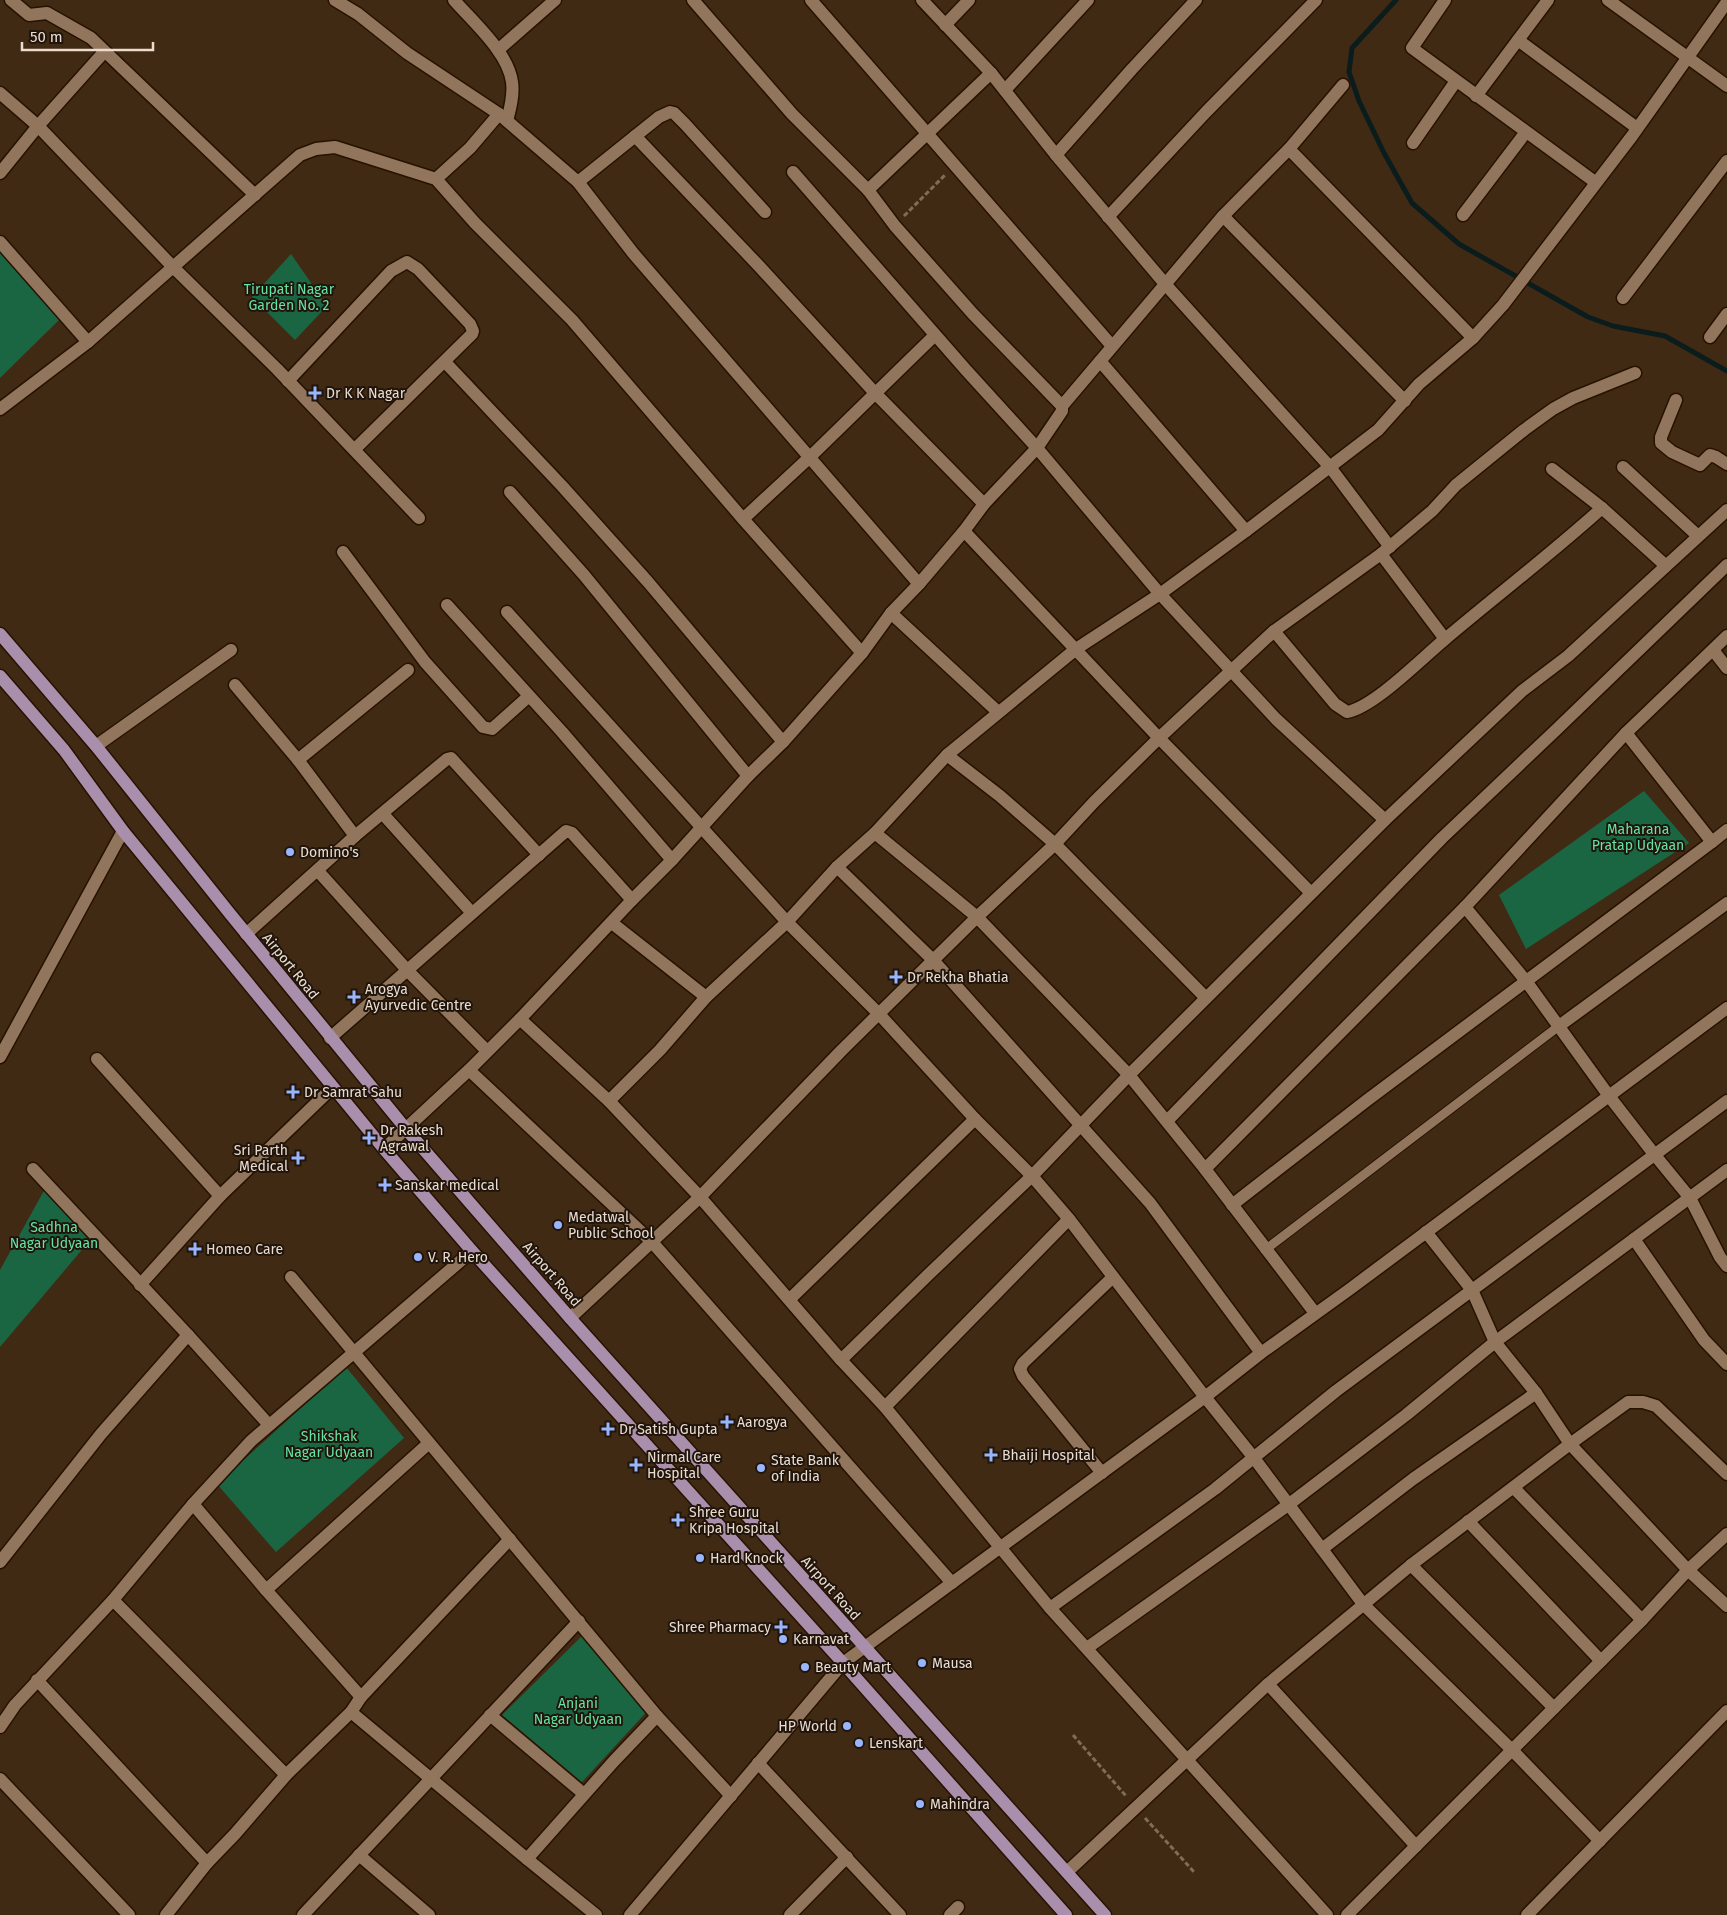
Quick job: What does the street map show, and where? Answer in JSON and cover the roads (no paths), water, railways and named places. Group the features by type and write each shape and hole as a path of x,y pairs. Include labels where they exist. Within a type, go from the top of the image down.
{"main road":[{"name":"Airport Road","path":"0,634 96,746 330,1038 406,1129 570,1318 1105,1915"},
{"path":"0,676 64,750 123,831 384,1149 472,1251 843,1663 1066,1915"}],"street":[{"path":"11,0 29,15 47,13 91,38 255,194"},
{"path":"335,0 358,14 407,54 503,118 578,182 633,253 663,286 734,372 811,456 919,584"},
{"path":"436,179 503,118 512,97 512,82 507,64 498,50 454,0"},
{"path":"498,50 555,0"},
{"path":"693,0 792,114 868,190 895,226 974,314 1062,406"},
{"path":"811,0 1112,346"},
{"path":"922,0 991,73 1056,155 1166,285 1330,467 1445,639"},
{"path":"945,25 969,0"},
{"path":"1005,90 1088,0"},
{"path":"1056,155 1196,0"},
{"path":"1108,216 1206,112 1316,0"},
{"path":"1445,0 1412,48 1595,182"},
{"path":"1476,96 1548,0"},
{"path":"1608,0 1727,86"},
{"path":"609,1101 660,1050 706,996 787,922 837,867 875,833 947,755 1076,649 1160,594 1246,532 1378,430 1419,384 1472,338 1503,305 1637,128 1727,2"},
{"path":"1518,40 1637,128"},
{"path":"0,173 38,126 104,52"},
{"path":"868,190 991,73"},
{"path":"1413,143 1456,81"},
{"path":"384,1149 469,1070 520,1019 612,924 632,900 702,828 748,776 783,742 862,653 891,613 919,584 964,531 984,504 1038,448 1062,411 1062,406 1112,346 1224,216 1289,149 1343,85"},
{"path":"0,93 38,126 173,267 355,449 419,518"},
{"path":"578,182 666,113 674,113 764,212"},
{"path":"1463,215 1526,132"},
{"path":"635,136 758,265 875,393 984,504"},
{"path":"0,409 88,342 300,155 316,148 335,147 436,179 475,223 572,320 743,519 862,653"},
{"path":"1289,149 1472,338"},
{"path":"1623,298 1727,161"},
{"path":"793,172 935,335 1038,448 1160,594 1276,719 1385,820"},
{"path":"1224,216 1404,401"},
{"path":"0,242 88,342"},
{"path":"288,381 392,271 407,262 418,269 470,324 473,330 470,338 355,449"},
{"path":"1710,337 1727,314"},
{"path":"743,519 811,456 935,335"},
{"path":"1100,361 1246,532"},
{"path":"445,362 562,486 648,582 783,742"},
{"path":"570,1318 700,1197 825,1067 933,960 1054,844 1159,738 1274,631 1386,550 1432,510 1456,485 1553,409 1573,398 1635,373"},
{"path":"1676,400 1660,443 1672,452 1700,466 1710,455 1727,464"},
{"path":"1623,467 1698,536"},
{"path":"1552,469 1602,508 1665,565"},
{"path":"510,492 584,575 748,776"},
{"path":"1274,631 1335,704 1347,712 1365,707 1445,639 1506,591 1602,508"},
{"path":"841,1360 928,1274 1032,1176 1128,1075 1385,820 1522,691 1568,656 1727,510"},
{"path":"964,531 1159,738 1311,893"},
{"path":"343,552 425,662 483,727 492,729 530,696"},
{"path":"1167,1121 1442,838 1727,564"},
{"path":"447,605 530,696 672,860"},
{"path":"507,612 787,922 879,1014 975,1119 1032,1176 1069,1219 1254,1458 1363,1604 1600,1841"},
{"path":"891,613 998,712"},
{"path":"1205,1169 1465,907 1626,732 1727,636"},
{"path":"96,746 231,650"},
{"path":"1713,650 1727,668"},
{"path":"298,760 408,670"},
{"path":"235,685 298,760 355,836"},
{"path":"1626,732 1712,842"},
{"path":"947,755 1000,796 1054,844 1206,998"},
{"path":"246,934 355,836 444,761 451,758 539,855"},
{"path":"383,814 472,913"},
{"path":"330,1038 566,831 569,830 632,900"},
{"path":"1232,1205 1366,1101 1727,830"},
{"path":"0,1057 123,831"},
{"path":"875,833 977,917 1128,1075 1205,1169 1315,1313"},
{"path":"837,867 933,960 1150,1203 1261,1353"},
{"path":"318,871 408,971 488,1051"},
{"path":"1559,1026 1727,903"},
{"path":"1465,907 1526,981 1609,1096 1690,1198 1725,1258"},
{"path":"612,924 706,996"},
{"path":"630,1915 843,1663 1205,1397 1261,1353 1727,1008"},
{"path":"520,1019 609,1101 700,1197 841,1360 885,1407 1050,1608 1327,1915"},
{"path":"97,1058 220,1196"},
{"path":"469,1070 652,1242 952,1583"},
{"path":"140,1285 220,1196 332,1088"},
{"path":"1050,1608 1216,1489 1336,1391 1727,1101"},
{"path":"790,1300 975,1119"},
{"path":"33,1169 269,1425"},
{"path":"1086,1648 1288,1505 1406,1415 1495,1342 1727,1170"},
{"path":"885,1407 1069,1219"},
{"path":"1426,1232 1472,1290 1495,1342 1536,1393 1570,1444 1688,1570 1727,1606"},
{"path":"1634,1239 1704,1340 1727,1364"},
{"path":"0,1727 15,1705 113,1600 193,1504 251,1441 472,1251"},
{"path":"291,1277 657,1716 731,1796"},
{"path":"1102,1472 1023,1376 1020,1369 1023,1362 1113,1277"},
{"path":"0,1562 101,1434 188,1335"},
{"path":"1322,1549 1413,1479 1536,1393"},
{"path":"1067,1872 1268,1684 1363,1604 1411,1565 1628,1402 1643,1402 1656,1406 1727,1474"},
{"path":"266,1590 429,1444"},
{"path":"1514,1488 1642,1620"},
{"path":"193,1504 361,1697"},
{"path":"1468,1522 1601,1661"},
{"path":"1347,1915 1642,1620 1688,1570 1727,1534"},
{"path":"166,1915 207,1863 286,1775 351,1712 361,1697 510,1539"},
{"path":"1411,1565 1554,1708"},
{"path":"113,1600 286,1775"},
{"path":"303,1915 579,1621"},
{"path":"38,1680 207,1863"},
{"path":"1268,1684 1416,1846"},
{"path":"1527,1915 1727,1711"},
{"path":"351,1712 429,1779 596,1915"},
{"path":"490,1715 584,1794"},
{"path":"526,1859 657,1716"},
{"path":"758,1763 900,1915"},
{"path":"0,1779 130,1915"},
{"path":"359,1855 430,1915"},
{"path":"790,1915 847,1857"}],"lane":[{"path":"1266,1250 1559,1026"}],"waterway":[{"path":"1396,0 1352,48 1349,72 1359,101 1384,153 1412,203 1459,244 1588,317 1613,326 1665,336 1727,371"}],"place":[{"name":"Dr K K Nagar","path":"315,393"},
{"name":"Domino's","path":"290,852"},
{"name":"Dr Rekha Bhatia","path":"896,977"},
{"name":"Arogya Ayurvedic Centre","path":"354,997"},
{"name":"Dr Samrat Sahu","path":"293,1092"},
{"name":"Dr Rakesh Agrawal","path":"369,1138"},
{"name":"Sri Parth Medical","path":"298,1158"},
{"name":"Sanskar medical","path":"385,1185"},
{"name":"Medatwal Public School","path":"558,1225"},
{"name":"Homeo Care","path":"195,1249"},
{"name":"V. R. Hero","path":"418,1257"},
{"name":"Aarogya","path":"727,1422"},
{"name":"Dr Satish Gupta","path":"608,1429"},
{"name":"Bhaiji Hospital","path":"991,1455"},
{"name":"Nirmal Care Hospital","path":"636,1465"},
{"name":"State Bank of India","path":"761,1468"},
{"name":"Shree Guru Kripa Hospital","path":"678,1520"},
{"name":"Hard Knock","path":"700,1558"},
{"name":"Shree Pharmacy","path":"781,1627"},
{"name":"Karnavat","path":"783,1639"},
{"name":"Mausa","path":"922,1663"},
{"name":"Beauty Mart","path":"805,1667"},
{"name":"HP World","path":"847,1726"},
{"name":"Lenskart","path":"859,1743"},
{"name":"Mahindra","path":"920,1804"}],"park label":[{"name":"Tirupati Nagar Garden No. 2","path":"289,298"},
{"name":"Maharana Pratap Udyaan","path":"1638,838"},
{"name":"Sadhna Nagar Udyaan","path":"54,1236"},
{"name":"Shikshak Nagar Udyaan","path":"329,1444"},
{"name":"Anjani Nagar Udyaan","path":"578,1712"}]}
